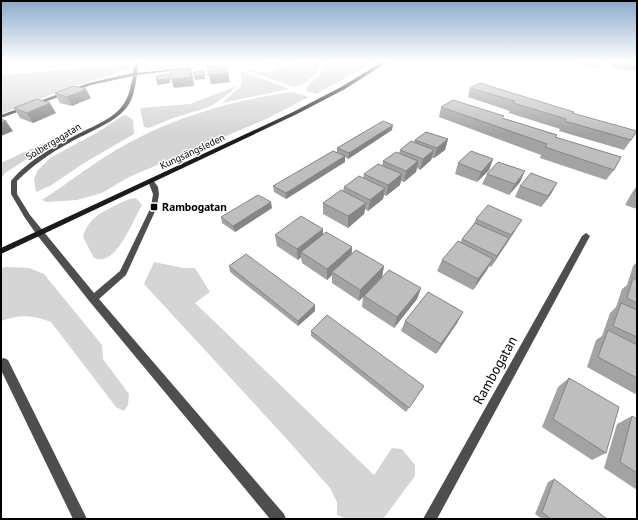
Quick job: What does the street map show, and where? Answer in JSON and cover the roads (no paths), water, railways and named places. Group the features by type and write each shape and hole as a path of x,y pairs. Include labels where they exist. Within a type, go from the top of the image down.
{"main road":[{"name":"Kungsängsleden","path":"1,251 296,113 347,85"}],"street":[{"path":"1,116 86,85"},
{"name":"Solbergagatan","path":"40,233 27,216 14,194 14,182 26,168 56,148 106,121 125,106 130,96 132,85"},
{"path":"93,299 122,272 126,266 157,198 154,186 151,182"},
{"path":"40,233 93,299 279,519"},
{"name":"Rambogatan","path":"430,519 586,236"},
{"path":"1,365 4,363 80,519"}],"place":[{"name":"Rambogatan","path":"154,207"}]}
